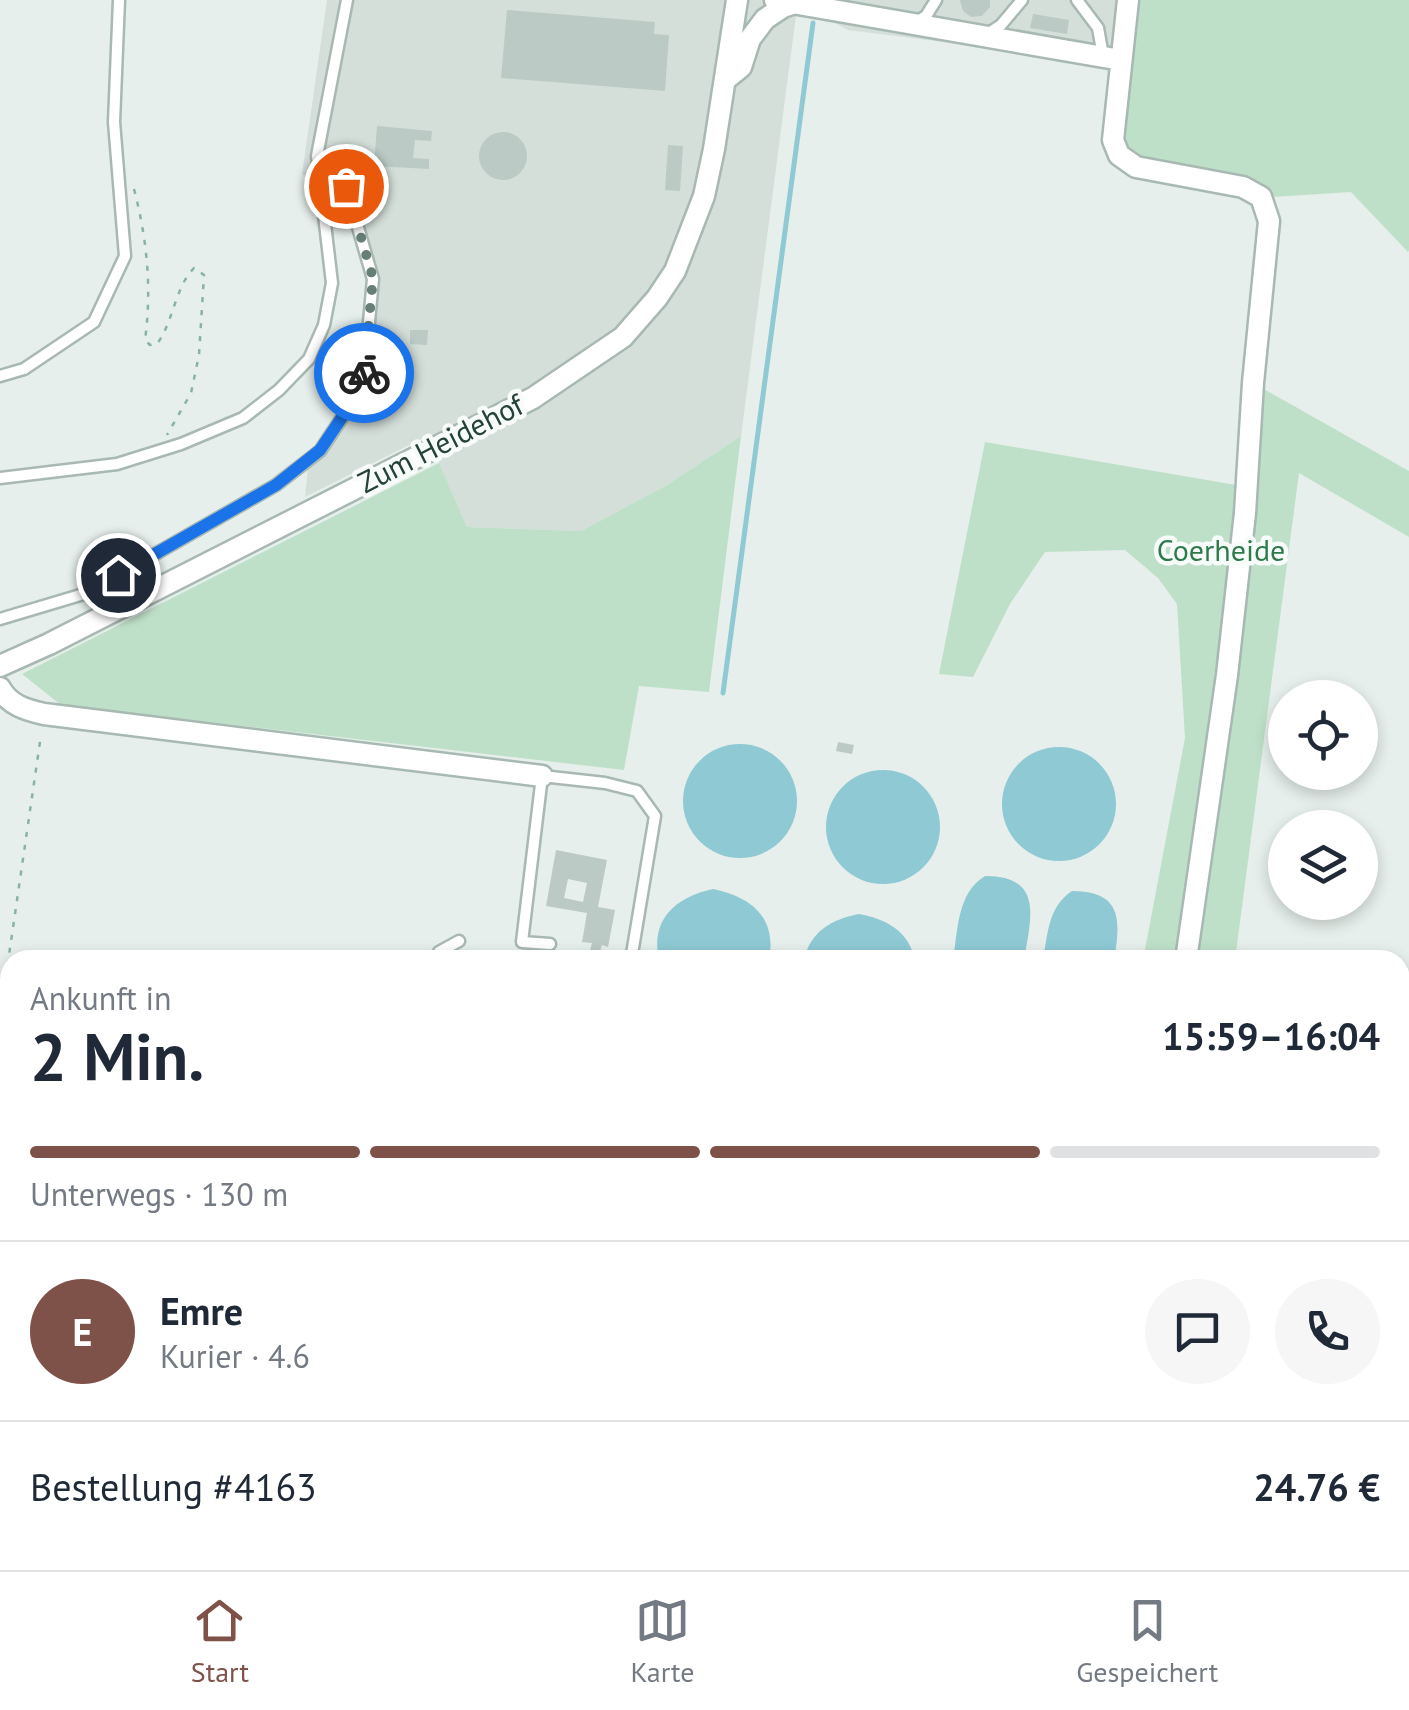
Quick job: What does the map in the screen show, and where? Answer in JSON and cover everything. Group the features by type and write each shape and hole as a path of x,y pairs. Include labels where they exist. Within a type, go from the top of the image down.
{"street":[{"name":"Zum Heidehof","path":"0,666 533,398 623,337 658,298 675,271 704,196 737,0"},
{"path":"1128,0 1112,58 1113,140 1119,155 1136,167 1243,187 1261,196 1268,221 1227,675 1187,950"},
{"name":"Zum Heidehof","path":"725,80 740,67 750,39 764,18 792,3"},
{"path":"792,3 849,7 913,23 1112,58"},
{"path":"0,688 17,706 44,714 542,776"}],"lane":[{"path":"0,376 24,368 94,322 125,256 114,122 119,0"},
{"path":"0,478 117,464 162,450 243,418 279,390 309,359 324,325 332,283 317,156 347,0"},
{"path":"792,3 831,0"},
{"path":"913,23 926,16 936,0"},
{"path":"983,35 1000,25 1022,0"},
{"path":"1077,0 1098,28 1112,58"},
{"path":"0,619 87,593 276,485 320,450 363,386 373,278 346,186 317,156"},
{"path":"550,944 522,942 542,776 637,791 655,816 633,950"},
{"path":"442,950 459,940"}],"path":[{"path":"134,190 144,227 149,278 144,340 150,345 157,344 166,332 184,278 194,268 204,276 199,355 191,393 162,450"},
{"path":"10,950 44,714"}],"shaded area":[{"path":"327,0 798,0 741,436 667,485 581,531 467,527 427,436 305,497 310,449 327,434 360,377 370,307 348,202 302,174"},
{"path":"827,0 1122,0 1116,64 848,30 824,17"}],"green space":[{"path":"1134,0 1409,0 1408,252 1351,192 1272,197 1264,188 1136,162 1119,145"},
{"name":"Coerheide","path":"1253,383 1409,471 1409,537 1299,473 1272,680 1268,680 1268,709 1236,950 1145,950 1185,738 1177,604 1158,578 1125,550 1045,552 1010,604 973,677 939,674 985,442 1236,485"},
{"path":"741,436 709,692 639,686 624,770 61,705 22,674 439,463 467,527 581,531 667,485"}],"water":[{"path":"740,744 762,748 780,761 793,779 797,801 793,823 780,841 762,854 740,858 718,854 700,841 687,823 683,801 687,779 700,761 718,748"},
{"path":"1059,747 1081,751 1099,764 1112,782 1116,804 1112,826 1099,844 1081,857 1059,861 1037,857 1019,844 1006,826 1002,804 1006,782 1019,764 1037,751"},
{"path":"883,770 905,774 923,787 936,805 940,827 936,849 923,867 905,880 883,884 861,880 843,867 830,849 826,827 830,805 843,787 861,774"},
{"path":"985,876 1004,878 1017,883 1025,892 1030,915 1026,950 954,950 964,902"},
{"path":"713,889 750,904 765,921 770,950 658,950 658,933 669,912"},
{"path":"1072,891 1088,892 1109,902 1117,921 1115,950 1045,950 1054,913"},
{"path":"859,914 878,919 902,934 912,950 807,950 817,934 840,919"}],"building":[{"path":"960,0 990,0 990,7 982,16 971,17 963,11"},
{"path":"507,10 655,22 654,34 669,35 665,91 501,78"},
{"path":"1033,14 1069,20 1067,34 1030,28"},
{"path":"377,126 432,131 431,141 415,140 413,158 429,159 429,169 374,166"},
{"path":"503,132 520,139 527,156 520,173 503,180 486,173 479,156 486,139"},
{"path":"668,145 683,146 680,191 665,190"},
{"path":"410,330 428,330 427,345 410,344"},
{"path":"838,742 854,745 852,754 836,751"},
{"path":"556,850 607,860 598,907 615,910 608,947 590,950 592,943 582,942 587,913 546,906","holes":["568,879 587,883 583,902 564,898"]}],"waterway":[{"path":"723,693 813,23"}],"way so far":[{"path":"346,186 373,278 364,373"}],"route":[{"path":"118,575 276,485 320,450 363,386 364,373"}]}
